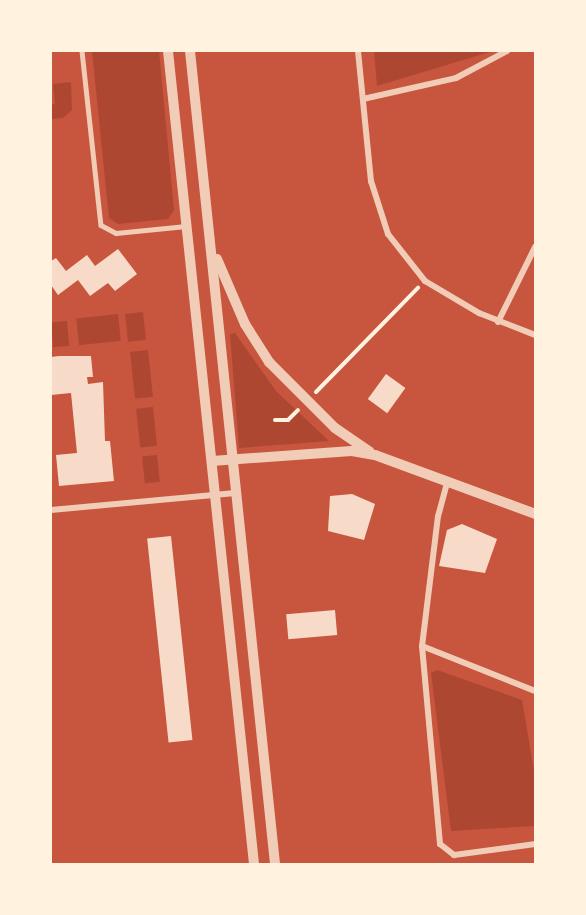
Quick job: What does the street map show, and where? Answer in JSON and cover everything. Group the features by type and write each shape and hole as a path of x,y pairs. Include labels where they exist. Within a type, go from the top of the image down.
{"street":[{"path":"168,51 254,864"},
{"path":"190,51 275,864"},
{"path":"358,51 377,208 388,234 425,281 498,322 535,335"},
{"path":"363,99 456,78 507,51"},
{"path":"211,242 225,284 245,324 269,362 306,402 335,428 375,455 535,514"},
{"path":"498,322 535,248"},
{"path":"212,461 330,450 375,455"},
{"path":"447,483 438,516 422,646 440,844 454,855 535,844"},
{"path":"51,510 235,493"},
{"path":"422,646 535,691"}],"lane":[{"path":"82,51 101,225 116,232 186,226"}],"path":[{"path":"275,420 288,420 425,281"}],"shaded area":[{"path":"92,51 159,51 174,210 168,219 118,224 109,218"},
{"path":"374,51 493,51 377,86"},
{"path":"71,82 72,110 63,118 51,119 51,105 55,104 53,84"},
{"path":"143,312 146,340 128,342 125,314"},
{"path":"118,314 121,341 79,345 76,318"},
{"path":"67,321 69,346 53,347 51,322"},
{"path":"235,333 276,391 329,441 239,448 230,334"},
{"path":"148,350 153,397 135,399 130,352"},
{"path":"153,407 157,446 140,448 136,409"},
{"path":"157,455 160,482 145,483 142,457"},
{"path":"437,670 522,700 535,777 535,826 451,831 431,673"}],"building":[{"path":"118,249 137,274 115,291 108,283 90,296 78,280 58,295 51,285 51,261 56,258 66,271 87,255 95,266"},
{"path":"91,356 93,377 87,377 88,384 103,382 105,441 110,441 114,481 59,486 56,455 77,453 71,393 51,395 51,357"},
{"path":"386,374 405,388 387,413 368,399"},
{"path":"352,494 375,504 364,540 328,531 330,496"},
{"path":"462,524 497,539 485,573 439,566 447,530"},
{"path":"171,536 192,740 169,742 147,539"},
{"path":"335,610 337,635 288,639 286,614"}]}
